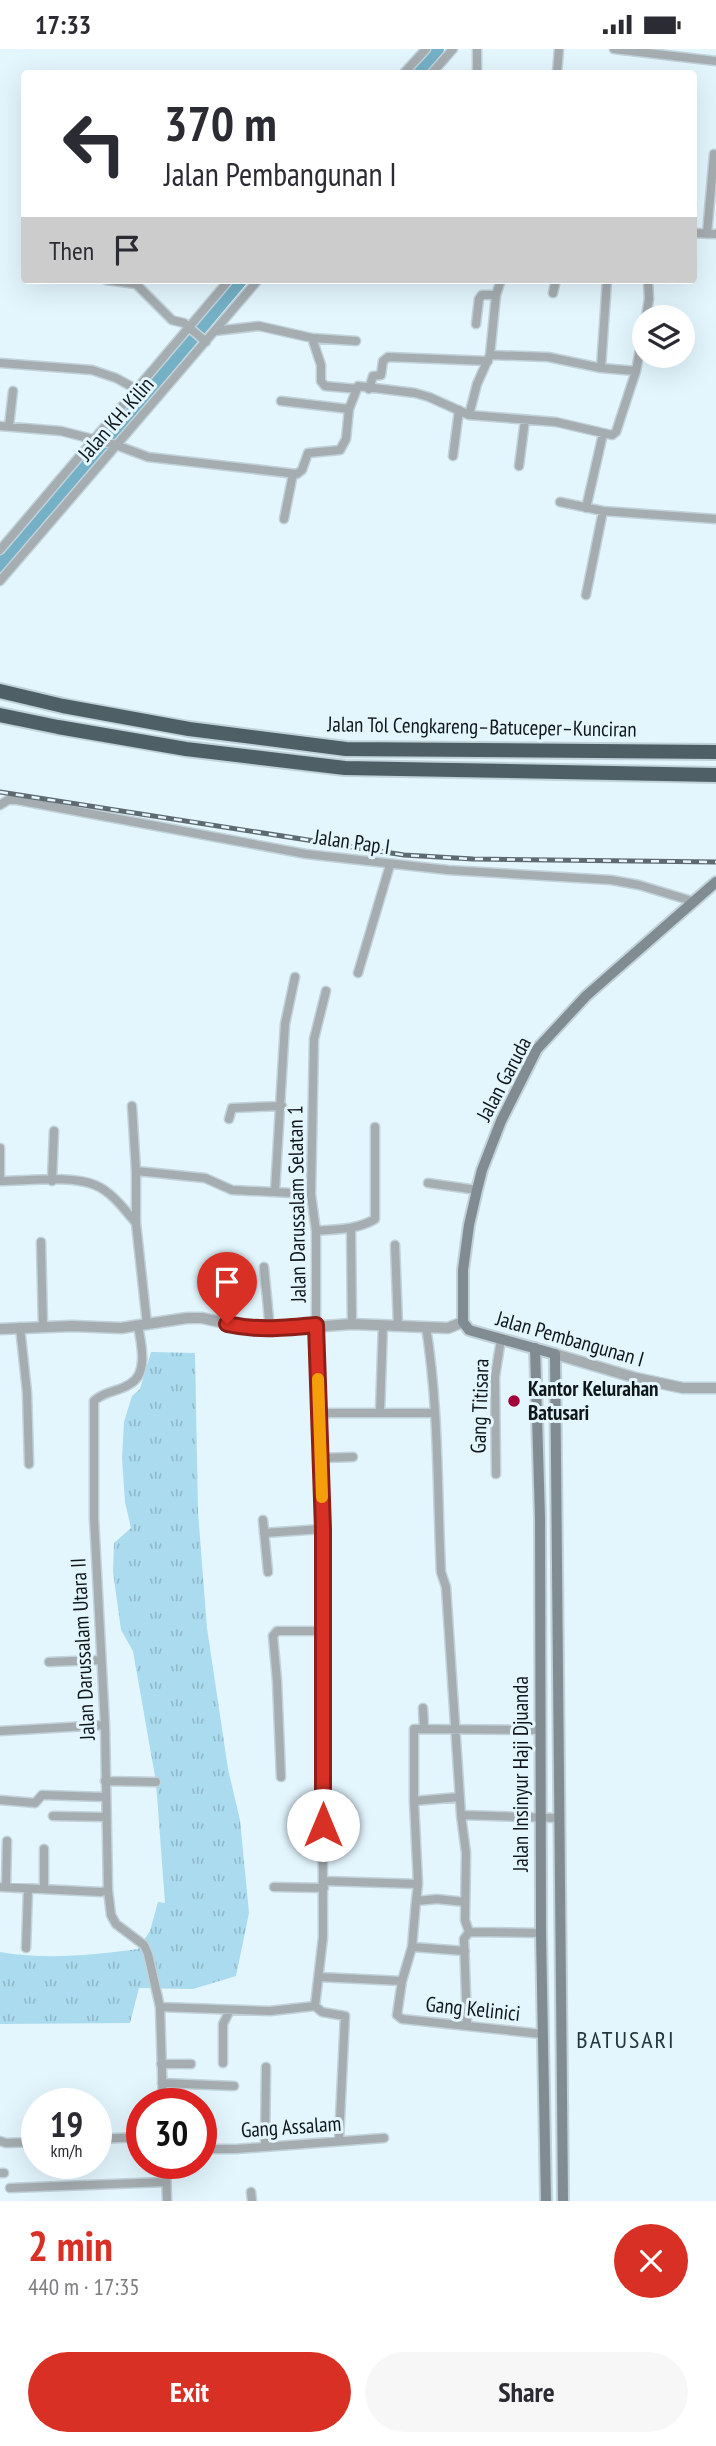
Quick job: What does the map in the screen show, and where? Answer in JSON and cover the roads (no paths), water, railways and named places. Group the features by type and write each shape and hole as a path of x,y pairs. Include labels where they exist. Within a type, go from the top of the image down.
{"highway":[{"name":"Jalan Tol Cengkareng–Batuceper–Kunciran","path":"0,691 63,706 189,729 346,749 716,752"},
{"name":"Jalan Tol Cengkareng–Batuceper–Kunciran","path":"0,715 186,749 345,768 716,775"}],"main road":[{"name":"Jalan Garuda","path":"463,1322 463,1270 469,1225 482,1170 501,1121 537,1049 586,996 716,882"},
{"name":"Jalan Pembangunan I","path":"463,1322 469,1330 555,1354"},
{"name":"Jalan Insinyur Haji Djuanda","path":"535,1347 540,1518 541,1933 546,2201"},
{"name":"Jalan Insinyur Haji Djuanda","path":"555,1354 563,2201"},
{"path":"545,2129 561,2123"},
{"path":"545,2129 561,2136"}],"street":[{"path":"407,70 426,49"},
{"path":"437,70 453,49"},
{"path":"477,49 477,70"},
{"path":"557,70 559,49"},
{"path":"614,49 716,61"},
{"path":"711,234 714,154"},
{"path":"136,284 172,320 184,323 198,335"},
{"name":"Jalan KH. Kilin","path":"0,581 113,444 198,335 227,284"},
{"name":"Jalan KH. Kilin","path":"0,550 138,390 198,335 215,331 255,284"},
{"path":"469,415 477,384 489,358 500,284"},
{"path":"553,293 555,284"},
{"path":"601,367 607,284"},
{"path":"648,284 648,305"},
{"path":"476,324 479,299 482,295 496,295"},
{"path":"215,331 259,326 312,338 356,341"},
{"path":"312,338 321,365 321,381 325,386 357,389 358,386 415,393 469,415 556,422 612,435 616,432 637,368"},
{"path":"369,389 370,380 373,376 381,375 383,361 388,357 548,357 636,371"},
{"path":"0,363 92,370 116,378 138,390"},
{"path":"13,391 5,426 61,431 113,444 148,457 293,474 302,470 308,453 340,450 346,439 349,409 357,389"},
{"path":"281,401 349,409"},
{"path":"453,456 459,410"},
{"path":"519,466 524,420"},
{"path":"586,508 603,434"},
{"path":"284,519 293,474"},
{"path":"560,502 603,511 716,520"},
{"path":"586,595 603,511"},
{"name":"Jalan Pap I","path":"4,803 306,854 390,865 611,880 639,885 692,901"},
{"path":"358,973 390,865"},
{"path":"275,1191 285,1024 295,977"},
{"name":"Jalan Darussalam Selatan 1","path":"315,2006 324,1884 323,1529 316,1325 316,1231 312,1193 314,1039 326,991"},
{"path":"132,1106 136,1171 135,1223 142,1325"},
{"path":"229,1119 232,1108 282,1106"},
{"path":"316,1231 351,1228 375,1219 375,1127"},
{"path":"52,1181 54,1131"},
{"path":"0,1148 0,1181 52,1181 94,1185 117,1202 135,1223"},
{"path":"136,1171 205,1178 232,1190 312,1193"},
{"path":"428,1183 477,1190"},
{"path":"351,1228 352,1324"},
{"path":"41,1242 43,1326"},
{"path":"395,1245 398,1326"},
{"path":"264,1267 270,1329"},
{"name":"Jalan Pembangunan I","path":"0,1329 43,1326 110,1328 194,1318 252,1329 352,1324 448,1328 463,1322"},
{"name":"Jalan Darussalam Utara II","path":"142,1325 140,1373 131,1384 100,1395 94,1401 94,1518 105,1725 108,1890 111,1915 116,1923 144,1945 148,1954 160,2007 162,2088"},
{"path":"380,1412 383,1325"},
{"path":"20,1327 27,1392 29,1464"},
{"path":"426,1327 431,1353 441,1572 446,1587 454,1728 466,1853 465,1920 468,1932 464,1939 467,2024"},
{"name":"Gang Titisara","path":"496,1474 495,1377 501,1339"},
{"name":"Jalan Pembangunan I","path":"555,1354 671,1386 716,1388"},
{"path":"319,1413 434,1413"},
{"path":"321,1458 353,1457"},
{"path":"263,1520 268,1571"},
{"path":"264,1533 323,1529"},
{"path":"281,1777 273,1636 277,1631 322,1632"},
{"path":"49,1663 101,1660"},
{"path":"423,1708 424,1728"},
{"path":"0,1731 105,1725"},
{"path":"319,1977 402,1981 412,1947 418,1884 414,1801 415,1729 541,1731"},
{"path":"105,1781 156,1783"},
{"path":"0,1800 35,1803 42,1795 105,1797"},
{"path":"414,1801 460,1797"},
{"path":"53,1815 106,1817"},
{"path":"461,1815 559,1818"},
{"path":"7,1841 3,1887 101,1892 108,1890"},
{"path":"44,1849 44,1889"},
{"path":"275,1887 418,1884"},
{"path":"26,1948 28,1889"},
{"path":"416,1901 437,1899 465,1902"},
{"path":"468,1932 541,1933"},
{"path":"412,1947 465,1951"},
{"name":"Gang Kelinici","path":"402,1981 396,2014 400,2018 542,2034"},
{"path":"160,2007 270,2011 315,2006 322,2012 345,2016 340,2140"},
{"path":"223,2063 223,2024 230,2010"},
{"path":"161,2064 191,2064"},
{"path":"265,2147 266,2067"},
{"path":"162,2083 234,2086"},
{"name":"Gang Assalam","path":"217,2148 384,2138"},
{"path":"0,2141 21,2143"},
{"path":"10,2188 166,2182 167,2201"}],"waterway":[{"path":"417,70 436,49"},
{"path":"0,565 236,284"}],"railway":[{"path":"0,792 404,855 473,859 716,862"}],"place":[{"name":"Kantor Kelurahan Batusari","path":"514,1401"}],"district":[{"name":"BATUSARI","path":"626,2040"}]}
